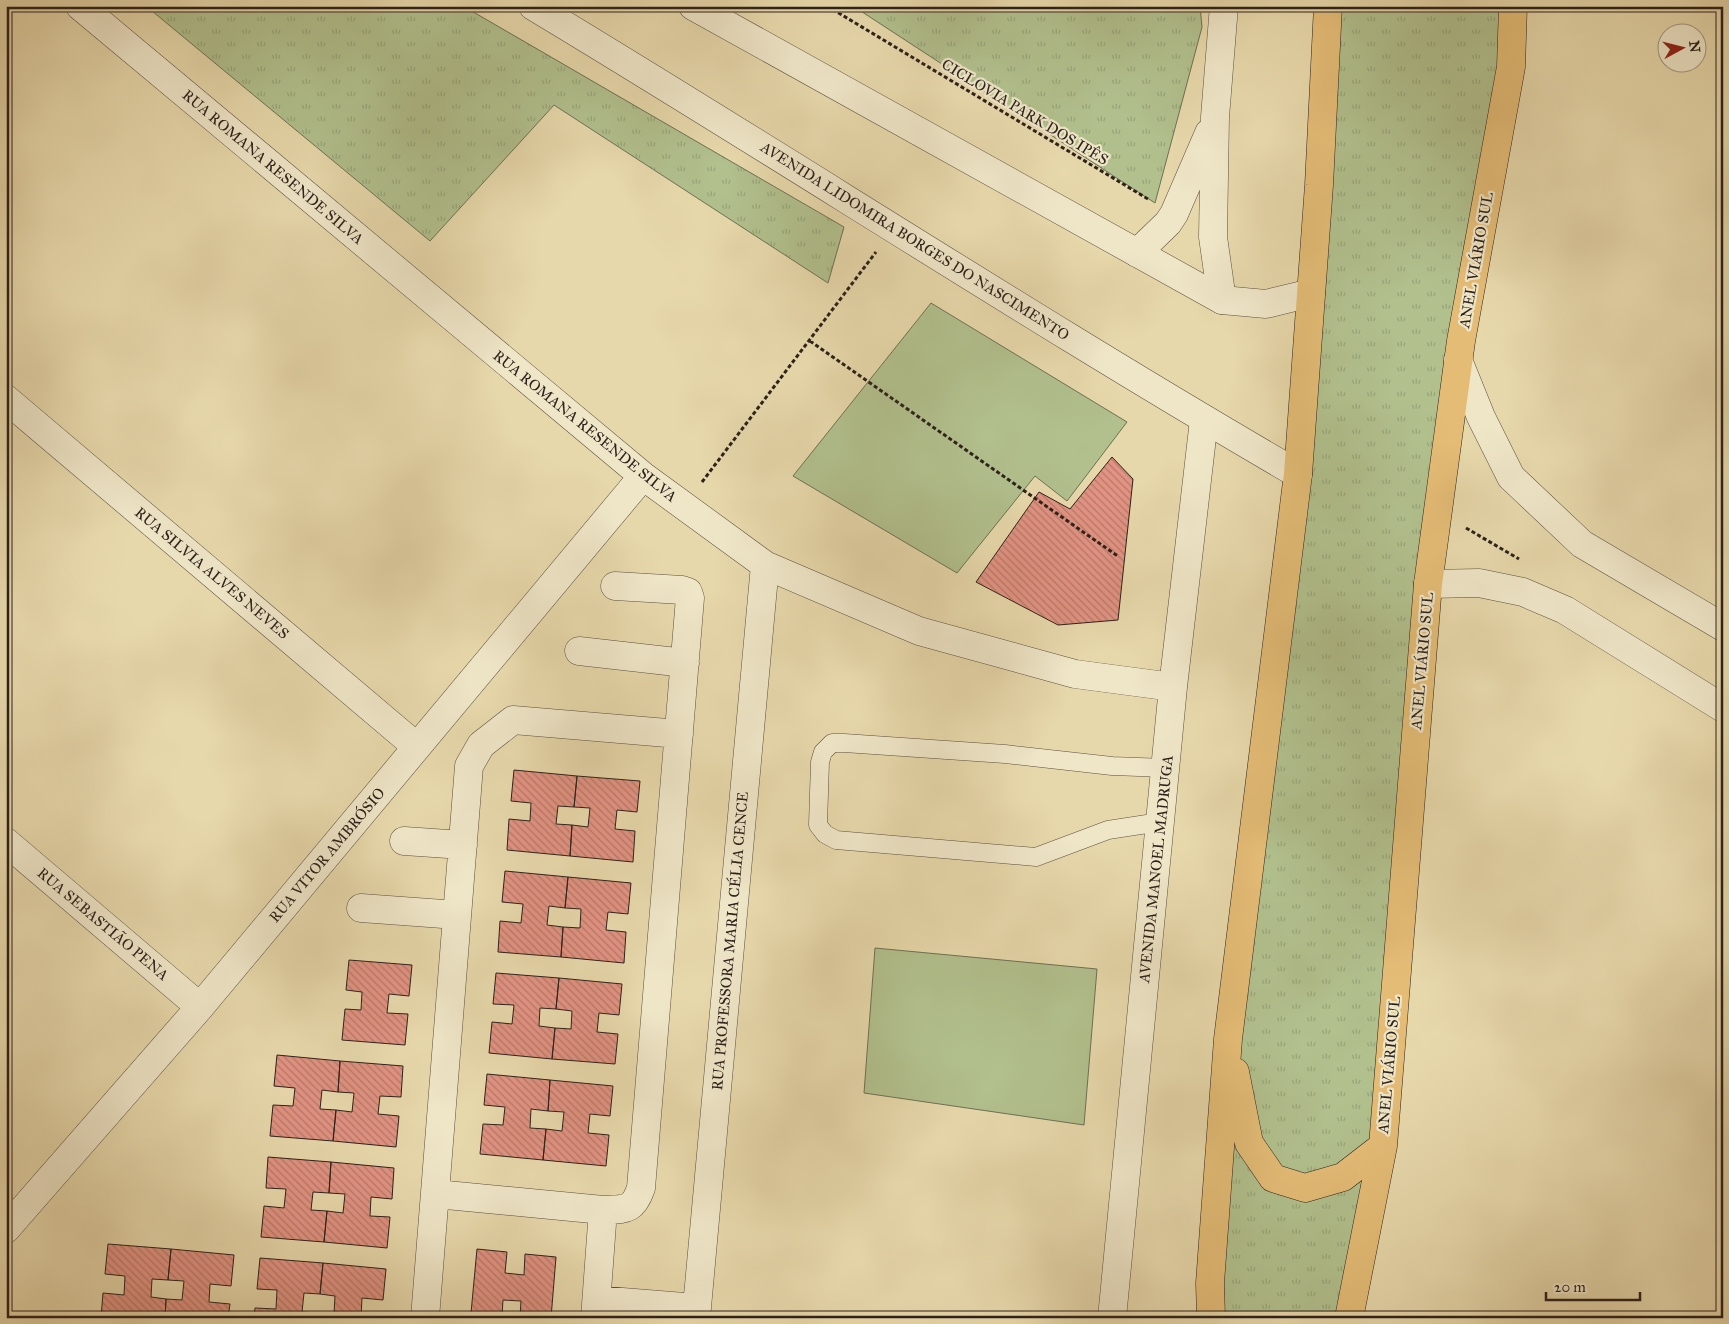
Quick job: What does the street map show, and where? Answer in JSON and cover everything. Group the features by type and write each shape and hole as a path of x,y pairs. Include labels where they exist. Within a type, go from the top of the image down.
{"main road":[{"path":"1211,1318 1210,1283 1228,1039 1298,474 1320,185 1328,6"},
{"name":"ANEL VIÁRIO SUL","path":"1349,1318 1383,1146 1428,584 1458,360 1511,67 1513,6"},
{"path":"1228,1039 1249,1143 1273,1178 1305,1188 1343,1178 1383,1146"}],"street":[{"name":"RUA ROMANA RESENDE SILVA","path":"80,6 643,476 765,564 919,631 1075,674 1174,686"},
{"name":"AVENIDA LIDOMIRA BORGES DO NASCIMENTO","path":"533,6 1204,420 1298,474"},
{"path":"693,6 1222,300 1266,304 1311,293"},
{"path":"1222,300 1213,237 1215,117 1224,6"},
{"path":"1136,253 1168,223 1174,214 1215,117"},
{"path":"1458,360 1481,417 1511,477 1582,544 1723,627"},
{"name":"RUA SILVIA ALVES NEVES","path":"6,399 417,747"},
{"name":"AVENIDA MANOEL MADRUGA","path":"1112,1318 1160,822 1204,420"},
{"name":"RUA VITOR AMBRÓSIO","path":"6,1229 200,1007 643,476"},
{"name":"RUA PROFESSORA MARIA CÉLIA CENCE","path":"696,1313 765,564"},
{"path":"1428,584 1478,583 1522,592 1565,610 1723,708"},
{"path":"436,1194 603,1210 626,1209 636,1203 641,1188 690,598 688,592 682,590 615,586"},
{"path":"579,651 684,663"},
{"path":"425,1318 469,766 481,745 513,720 679,734"},
{"path":"404,841 462,845"},
{"name":"RUA SEBASTIÃO PENA","path":"6,842 200,1007"},
{"path":"361,908 457,915"},
{"path":"603,1210 596,1309 696,1313"}],"lane":[{"path":"1160,822 1108,830 1036,857 836,840 824,834 818,825 820,762 823,752 832,743 844,743 1005,754 1112,766 1166,768"}],"path":[{"name":"CICLOVIA PARK DOS IPÊS","path":"827,6 1174,214"},
{"path":"684,506 895,228"},
{"path":"810,341 1119,558"}],"green space":[{"path":"146,6 463,6 844,227 828,283 554,105 430,241"},
{"path":"853,6 1200,6 1202,27 1155,203"},
{"path":"1328,6 1513,6 1461,341 1383,1146 1349,1318 1211,1318 1298,474"},
{"path":"931,303 1127,422 1067,501 1035,476 957,573 793,476"},
{"path":"875,948 1097,969 1084,1125 864,1093"}],"building":[{"path":"1112,457 1133,479 1118,620 1058,625 976,582 1039,492 1070,509"},
{"path":"514,770 577,776 574,807 558,806 556,824 572,825 570,856 507,850 509,819 530,821 531,803 511,801"},
{"path":"577,776 640,781 637,812 617,810 615,829 635,831 633,862 570,856 572,825 588,827 590,808 574,807"},
{"path":"505,871 568,877 565,908 549,906 547,925 563,927 561,957 498,952 500,921 521,923 523,904 502,902"},
{"path":"568,877 631,883 628,914 608,912 606,930 626,932 624,963 561,957 563,927 580,928 581,909 565,908"},
{"path":"349,960 412,965 409,996 389,994 387,1013 408,1014 405,1045 342,1040 345,1009 361,1010 362,992 346,990"},
{"path":"496,973 559,978 556,1009 540,1008 539,1026 555,1028 552,1059 489,1053 492,1022 512,1024 514,1005 493,1004"},
{"path":"559,978 622,984 619,1015 599,1013 597,1032 618,1034 615,1064 552,1059 555,1028 571,1029 572,1011 556,1009"},
{"path":"277,1055 340,1061 338,1092 322,1090 320,1109 336,1110 333,1141 270,1136 273,1105 293,1106 295,1088 274,1086"},
{"path":"340,1061 403,1066 401,1097 380,1096 378,1114 399,1116 396,1147 333,1141 336,1110 352,1112 354,1093 338,1092"},
{"path":"487,1074 550,1080 548,1111 531,1109 530,1128 546,1129 543,1160 480,1154 483,1124 503,1125 505,1107 484,1105"},
{"path":"550,1080 613,1086 610,1116 590,1114 588,1133 609,1135 606,1166 543,1160 546,1129 562,1131 564,1112 548,1111"},
{"path":"268,1157 331,1162 329,1193 313,1192 311,1210 327,1211 324,1242 261,1237 264,1206 284,1208 286,1189 266,1188"},
{"path":"331,1162 394,1168 392,1199 371,1197 370,1216 390,1217 387,1248 324,1242 327,1211 343,1213 345,1194 329,1193"},
{"path":"108,1244 171,1249 168,1280 152,1279 151,1297 166,1299 165,1318 101,1318 103,1293 124,1295 125,1276 105,1274"},
{"path":"171,1249 234,1255 231,1286 210,1284 209,1302 230,1304 228,1318 165,1318 166,1299 182,1300 184,1281 168,1280"},
{"path":"477,1249 507,1252 505,1273 524,1275 525,1254 556,1257 551,1318 520,1317 521,1301 503,1300 502,1316 471,1313"},
{"path":"260,1258 323,1263 320,1294 304,1293 302,1312 318,1313 318,1318 254,1318 255,1308 276,1309 277,1290 257,1289"},
{"path":"323,1263 386,1269 383,1300 362,1298 361,1317 373,1318 318,1318 318,1313 334,1314 335,1296 320,1294"},
{"path":"471,1313 502,1316 501,1318 470,1318"}]}
